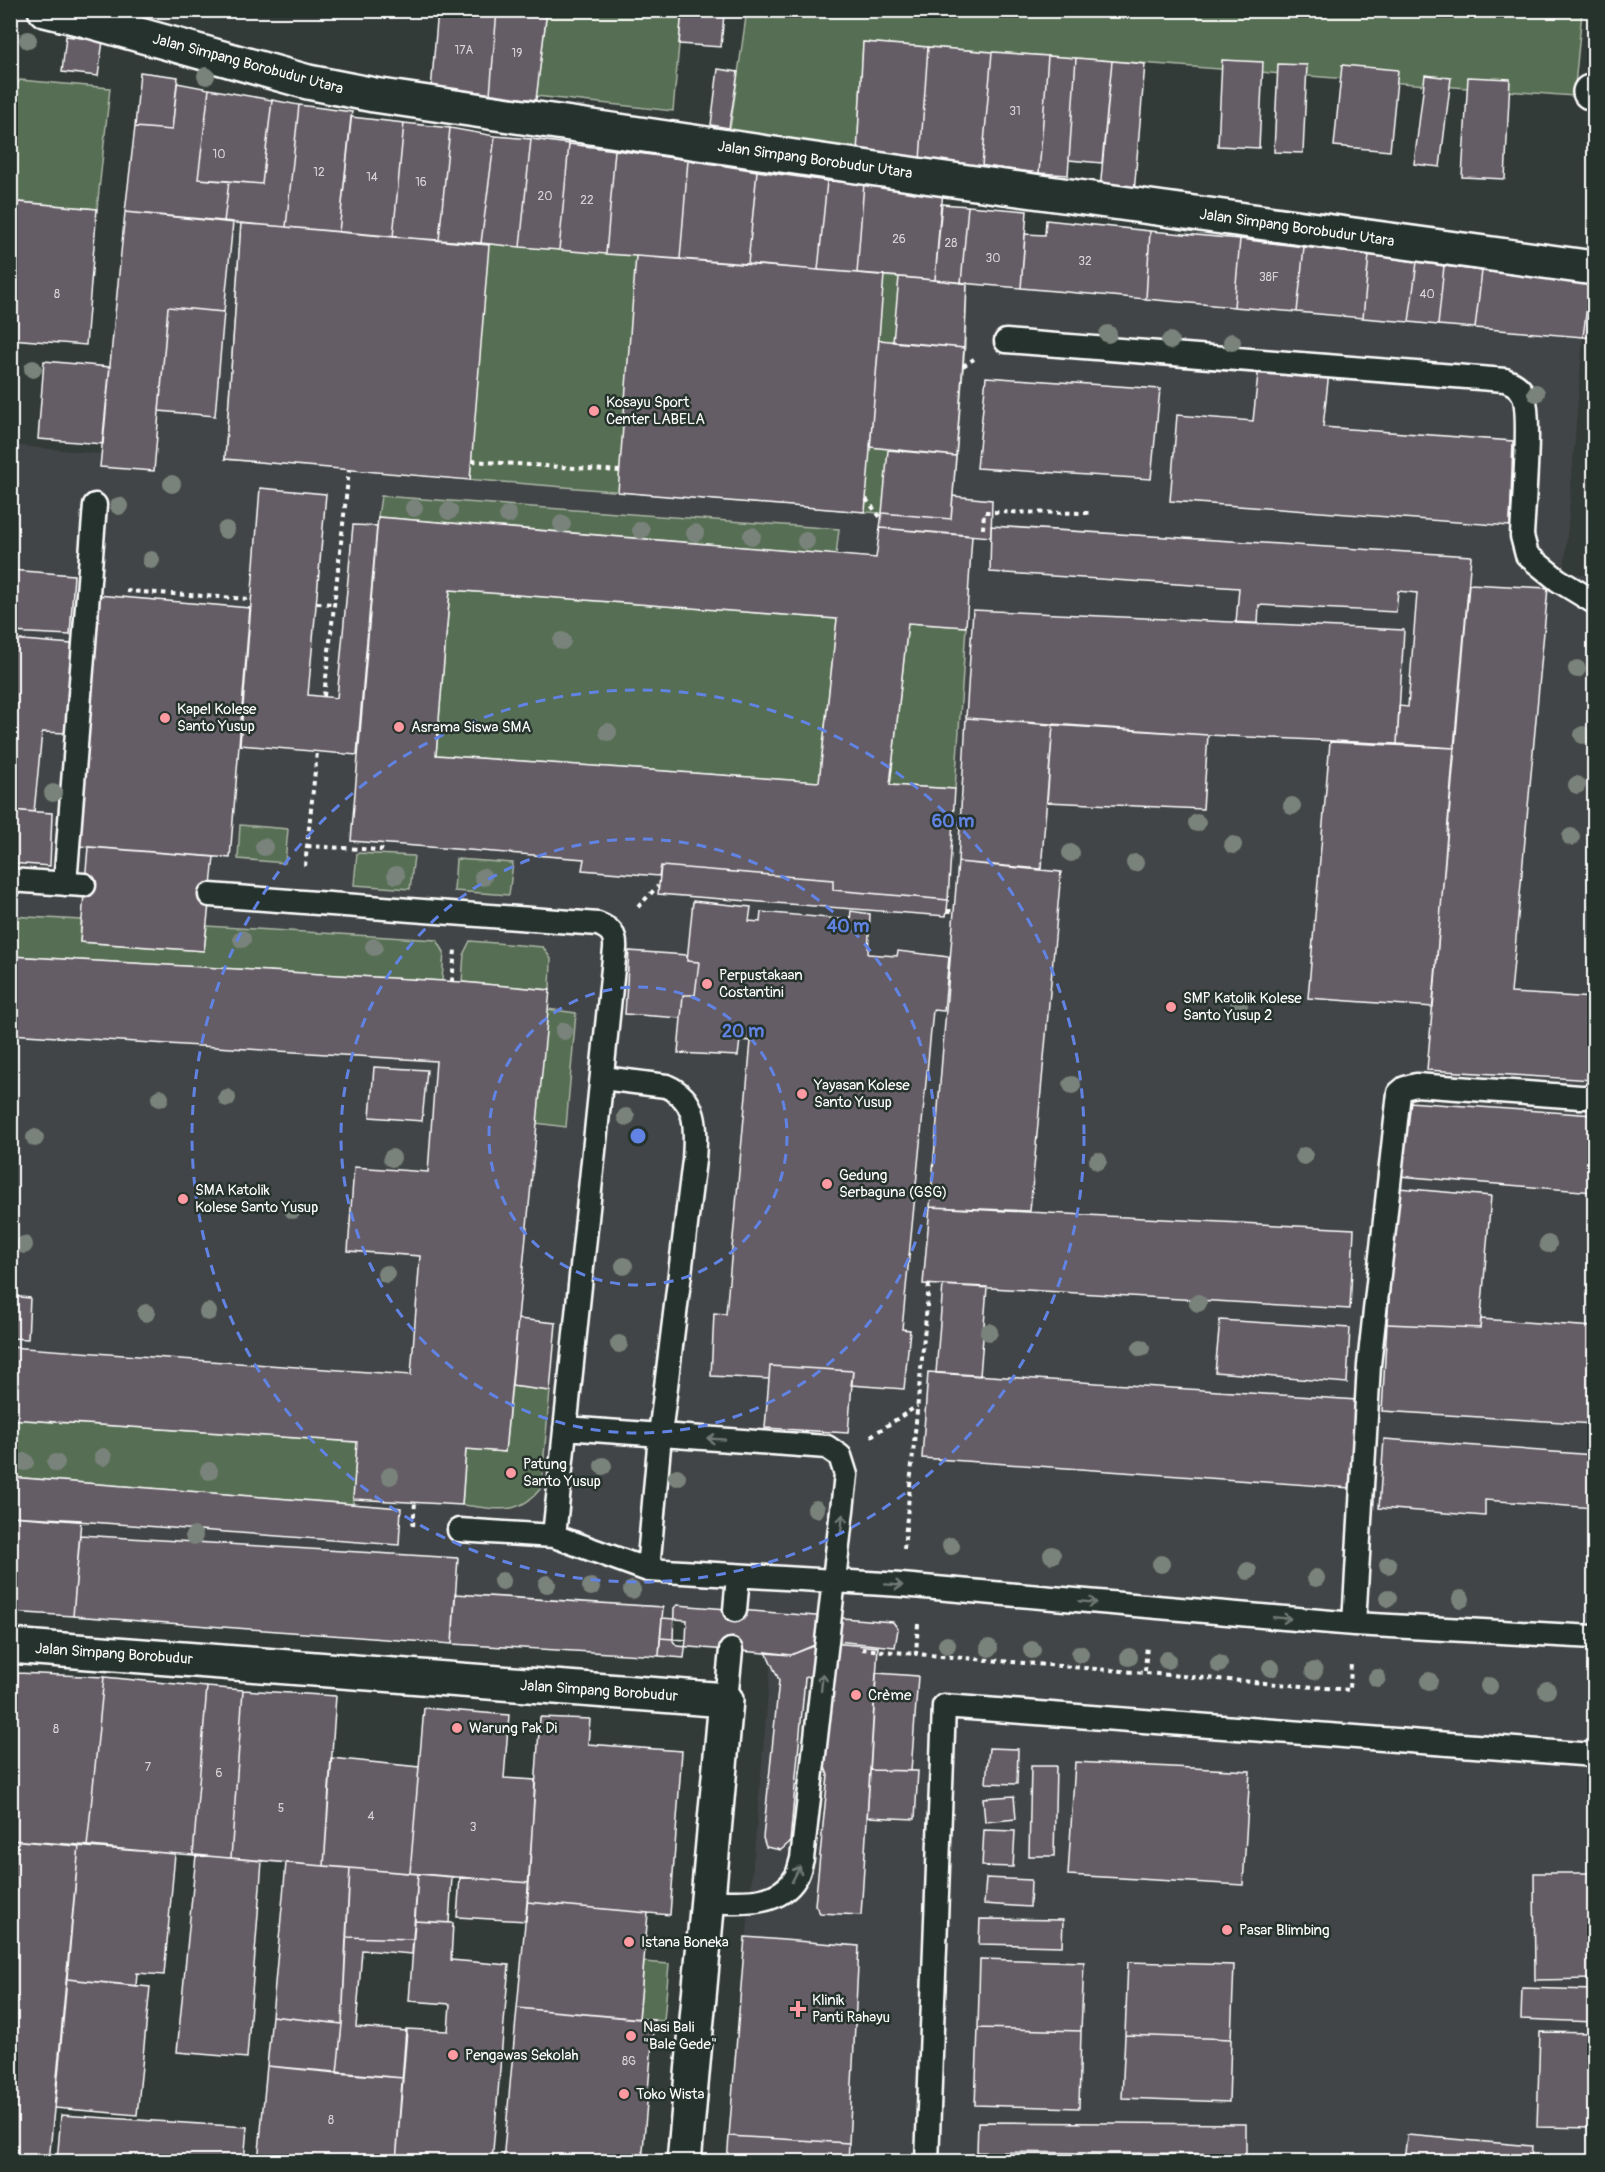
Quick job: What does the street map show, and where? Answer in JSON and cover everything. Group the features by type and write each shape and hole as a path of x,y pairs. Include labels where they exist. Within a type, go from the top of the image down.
{"street":[{"name":"Jalan Simpang Borobudur Utara","path":"45,10 308,82 374,95 924,176 1594,268"},
{"name":"Jalan Simpang Borobudur","path":"10,1646 726,1700"},
{"path":"684,2162 726,1700"}],"lane":[{"path":"1006,341 1505,380 1515,384 1522,393 1527,413 1522,536 1527,555 1558,580 1594,602"},
{"path":"10,880 75,884 88,589 95,505"},
{"path":"210,895 598,924 606,927 613,934 615,949 603,1078 554,1536"},
{"path":"603,1078 666,1086 676,1090 686,1097 694,1123 694,1160 660,1435 648,1570"},
{"path":"1354,1624 1370,1365 1399,1093 1405,1088 1416,1085 1580,1097 1589,1097 1594,1093"},
{"path":"565,1428 827,1447 840,1456 846,1475 802,1859 795,1878 775,1897 748,1902 708,1901"},
{"path":"459,1530 554,1536 648,1570 911,1586 1354,1624 1594,1637"},
{"path":"735,1610 738,1576"},
{"path":"726,1700 731,1650"},
{"path":"927,2162 944,1706 1594,1755"}],"path":[{"path":"472,461 620,471"},
{"path":"324,696 349,470"},
{"path":"866,499 881,518"},
{"path":"983,529 984,512 1090,513"},
{"path":"88,589 251,599"},
{"path":"317,603 334,604"},
{"path":"302,902 318,752"},
{"path":"307,846 381,850 383,844"},
{"path":"947,910 954,911"},
{"path":"916,1654 911,1586 918,1405 929,1284"},
{"path":"840,1456 918,1405"},
{"path":"413,1526 415,1502"},
{"path":"826,1645 1350,1690 1354,1624"}],"shaded area":[{"name":"Yayasan Kolese Santo Yusup","path":"233,222 748,264 1583,337 1564,573 1594,576 1594,2161 848,2162 849,2143 729,2136 774,1627 663,1618 659,1656 452,1644 11,1612 10,445 101,454"}],"green space":[{"path":"547,11 682,11 673,111 536,96"},
{"path":"693,11 1582,11 1574,96 863,42 857,154 729,137 746,17"},
{"path":"20,80 110,88 97,209 11,201 11,141 16,86"},
{"name":"Kosayu Sport Center LABELA","path":"241,223 967,283 965,345 951,519 225,459"},
{"path":"381,496 839,529 836,555 378,517"},
{"path":"450,590 837,619 819,782 436,755"},
{"path":"908,623 966,627 955,789 890,785"},
{"path":"240,825 288,829 285,863 238,859"},
{"path":"357,853 414,856 410,889 354,885"},
{"path":"456,859 513,863 509,895 454,891"},
{"path":"10,916 81,920 80,942 204,951 207,926 437,940 444,952 442,981 11,956"},
{"path":"470,941 543,947 551,959 550,990 462,982 464,953"},
{"path":"547,1009 576,1013 566,1127 536,1123"},
{"path":"512,1386 550,1391 541,1488 524,1504 515,1507 495,1509 462,1505 466,1449 505,1452"},
{"path":"10,1419 357,1442 353,1504 11,1477"},
{"path":"644,1962 669,1964 664,2021 639,2019"}],"building":[{"path":"438,10 497,10 490,95 431,90"},
{"path":"497,10 547,10 536,100 490,95"},
{"path":"682,10 724,14 721,47 679,44"},
{"path":"66,36 103,41 98,76 62,72"},
{"path":"863,42 928,47 920,160 857,154"},
{"path":"928,47 992,52 982,166 920,160"},
{"path":"992,52 1048,56 1039,173 982,166"},
{"path":"1048,56 1076,58 1068,175 1039,173"},
{"path":"1076,58 1112,61 1102,163 1069,160"},
{"path":"1222,60 1263,62 1259,148 1218,146"},
{"path":"1112,61 1145,64 1134,193 1100,190"},
{"path":"1278,64 1307,65 1303,153 1274,152"},
{"path":"1342,65 1398,70 1390,151 1334,146"},
{"path":"718,69 738,72 729,128 711,125"},
{"path":"140,72 178,77 172,130 135,127"},
{"path":"1425,75 1451,78 1440,167 1414,164"},
{"path":"1468,77 1510,79 1505,179 1462,177"},
{"path":"177,83 209,89 198,179 229,181 224,222 125,212 135,127 172,130"},
{"path":"209,89 272,100 262,184 198,179"},
{"path":"272,100 299,105 286,227 224,222 229,181 262,184"},
{"path":"299,105 352,112 339,232 286,227"},
{"path":"351,117 404,123 393,237 339,232"},
{"path":"404,123 450,128 439,240 393,237"},
{"path":"450,128 495,136 481,243 439,240"},
{"path":"495,136 531,139 520,247 481,243"},
{"path":"531,139 569,144 559,250 520,247"},
{"path":"569,144 615,150 606,254 559,250"},
{"path":"1594,147 1594,210 1590,209"},
{"path":"615,150 688,160 680,259 606,254"},
{"path":"688,160 757,171 748,264 680,259"},
{"path":"757,171 827,181 818,270 748,264"},
{"path":"827,181 864,183 857,273 818,270"},
{"path":"864,183 943,191 935,280 857,273"},
{"path":"10,201 18,202 10,275"},
{"path":"18,202 97,209 86,345 10,339 10,275"},
{"path":"941,204 968,206 961,283 935,280"},
{"path":"968,206 1027,211 1021,288 961,283"},
{"path":"125,212 233,222 224,312 168,307 154,471 100,467"},
{"path":"1046,220 1150,231 1146,299 1021,288 1025,234 1045,235"},
{"path":"241,223 489,245 470,480 225,459"},
{"path":"1150,231 1240,239 1234,307 1146,299"},
{"path":"1240,239 1304,247 1297,312 1234,307"},
{"path":"1304,247 1369,255 1363,318 1297,312"},
{"path":"1369,255 1417,262 1409,322 1363,318"},
{"path":"636,256 884,275 865,512 618,492"},
{"path":"1417,262 1444,266 1438,325 1409,322"},
{"path":"1444,266 1482,271 1475,328 1438,325"},
{"path":"1482,271 1590,283 1583,337 1475,328"},
{"path":"899,277 967,283 964,348 893,342"},
{"path":"1590,283 1594,283 1594,338 1583,337"},
{"path":"168,307 224,312 215,416 159,411"},
{"path":"879,340 964,348 956,456 870,447"},
{"path":"44,361 110,367 103,444 38,439"},
{"path":"1259,365 1329,372 1323,427 1513,441 1510,526 1170,501 1177,415 1253,421"},
{"path":"986,377 1160,389 1151,479 977,468"},
{"path":"888,450 956,456 951,519 882,513"},
{"path":"260,488 326,494 308,695 337,698 353,525 377,526 357,755 240,745"},
{"path":"953,496 992,500 991,537 880,528 882,513 951,519"},
{"name":"Asrama Siswa SMA","path":"378,517 876,558 880,528 972,536 966,627 908,623 890,785 955,789 948,900 833,890 833,880 661,866 659,876 582,870 584,859 351,841","holes":["450,590 837,619 819,782 436,755"]},
{"path":"991,526 1471,556 1454,748 1397,744 1399,706 1408,707 1417,593 1398,591 1396,612 1259,605 1258,624 1236,623 1239,588 990,572"},
{"path":"10,570 74,575 70,635 10,632"},
{"path":"1469,584 1548,588 1511,993 1594,998 1594,1080 1427,1070"},
{"name":"Kapel Kolese Santo Yusup","path":"97,595 250,608 230,858 78,846"},
{"path":"973,610 1404,630 1397,744 1208,735 966,718"},
{"path":"10,639 72,644 67,733 42,732 34,812 10,810"},
{"path":"966,718 1053,725 1041,869 958,862"},
{"path":"1053,725 1208,735 1203,809 1047,802"},
{"path":"1330,742 1454,748 1433,1007 1308,998"},
{"path":"10,810 52,813 50,866 10,863"},
{"path":"88,847 214,857 204,951 80,942"},
{"path":"958,862 1061,872 1030,1211 930,1207"},
{"path":"661,866 833,880 833,890 948,900 947,911 946,916 658,894"},
{"name":"Gedung Serbaguna (GSG)","path":"693,901 751,907 749,921 760,922 761,912 850,920 851,911 870,914 868,954 897,956 898,951 949,957 944,1011 933,1010 902,1329 910,1330 904,1389 851,1385 853,1371 770,1366 769,1379 711,1376 714,1313 726,1314 751,1041 740,1040 738,1056 678,1053 683,995 695,995 699,962 687,961"},
{"path":"629,951 687,955 687,961 699,962 695,995 683,995 681,1018 625,1014"},
{"path":"10,956 462,982 550,990 505,1452 466,1449 462,1505 353,1499 357,1442 10,1419 10,1347 411,1375 420,1256 348,1251 354,1167 428,1172 436,1061 10,1034"},
{"path":"374,1067 427,1070 422,1121 370,1117"},
{"path":"1408,1102 1594,1115 1594,1192 1399,1176"},
{"path":"1398,1188 1491,1196 1480,1328 1387,1324"},
{"path":"930,1207 1354,1229 1350,1309 923,1284"},
{"path":"943,1285 987,1287 980,1376 936,1373"},
{"path":"10,1296 30,1298 28,1339 10,1338"},
{"path":"518,1319 556,1323 550,1391 512,1386"},
{"path":"1481,1319 1594,1327 1594,1424 1382,1411 1387,1324 1480,1328"},
{"path":"1220,1320 1350,1328 1347,1383 1215,1372"},
{"path":"770,1366 853,1371 848,1433 765,1428"},
{"path":"928,1372 1357,1400 1351,1488 922,1458"},
{"path":"1384,1439 1594,1455 1594,1508 1485,1500 1485,1516 1379,1508"},
{"path":"10,1477 401,1508 399,1545 10,1516"},
{"path":"10,1516 81,1520 73,1616 10,1612"},
{"path":"80,1535 458,1558 452,1644 73,1616"},
{"path":"455,1594 663,1607 659,1656 452,1644"},
{"path":"677,1605 893,1622 898,1629 895,1647 826,1640 791,1655 677,1646 673,1641 674,1608"},
{"path":"662,1618 687,1620 686,1640 660,1638"},
{"path":"660,1638 686,1640 684,1658 659,1656"},
{"path":"821,1643 816,1673 805,1678 790,1842 781,1850 766,1847 763,1838 779,1680 766,1652 791,1655"},
{"path":"831,1643 878,1647 861,1915 820,1913 815,1905 828,1775 819,1752"},
{"path":"10,1673 18,1673 10,1781"},
{"path":"18,1673 104,1677 87,1847 10,1840 10,1781"},
{"path":"876,1673 918,1676 911,1771 870,1770"},
{"path":"104,1677 207,1687 193,1855 87,1847"},
{"path":"207,1687 243,1690 231,1858 193,1855"},
{"path":"243,1690 336,1696 324,1866 231,1858"},
{"path":"424,1708 509,1715 504,1778 535,1780 529,1883 410,1873"},
{"path":"540,1717 590,1719 588,1744 682,1751 670,1915 527,1902"},
{"path":"989,1748 1018,1749 1017,1784 986,1783"},
{"path":"331,1758 419,1767 410,1873 324,1866"},
{"path":"1075,1762 1250,1771 1243,1885 1068,1875"},
{"path":"1031,1766 1056,1766 1054,1856 1029,1856"},
{"path":"870,1770 918,1771 915,1819 867,1817"},
{"path":"1014,1796 1016,1819 985,1822 983,1798"},
{"path":"984,1830 1015,1831 1013,1867 982,1866"},
{"path":"10,1840 79,1845 49,2162 10,2162"},
{"path":"79,1845 175,1854 164,1975 137,1973 136,1986 67,1979"},
{"path":"196,1855 262,1861 247,2058 177,2052"},
{"path":"286,1863 350,1868 342,2024 272,2016"},
{"path":"350,1868 418,1874 413,1939 346,1937"},
{"path":"1534,1873 1594,1873 1594,1979 1535,1980"},
{"path":"418,1874 452,1877 449,1923 415,1921"},
{"path":"460,1877 529,1883 526,1921 457,1917"},
{"path":"986,1878 1031,1880 1030,1907 984,1904"},
{"path":"527,1902 648,1913 639,2019 517,2008"},
{"path":"980,1919 1063,1920 1062,1946 979,1944"},
{"name":"Pengawas Sekolah","path":"415,1921 453,1923 451,1960 509,1965 492,2162 396,2162 406,2029 448,2031 450,2004 409,2001"},
{"path":"346,1937 413,1939 412,1954 362,1950 356,2027 407,2031 403,2078 337,2073"},
{"name":"Klinik Panti Rahayu","path":"745,1937 859,1946 849,2143 729,2136"},
{"path":"980,1959 1084,1962 1081,2031 978,2028"},
{"path":"1128,1962 1234,1965 1231,2039 1125,2035"},
{"path":"67,1979 150,1987 137,2115 55,2108"},
{"path":"1522,1988 1594,1990 1594,2022 1521,2019"},
{"path":"517,2008 654,2020 642,2162 503,2162"},
{"path":"272,2016 342,2024 337,2073 267,2066"},
{"path":"978,2028 1081,2031 1079,2108 975,2105"},
{"path":"1540,2032 1594,2033 1594,2128 1537,2127"},
{"path":"1125,2035 1231,2039 1229,2102 1122,2098"},
{"path":"267,2066 403,2078 396,2162 258,2162"},
{"path":"61,2115 247,2127 244,2162 57,2162"},
{"path":"978,2122 1246,2124 1246,2154 977,2152"},
{"path":"1407,2135 1532,2146 1531,2162 1404,2162"},
{"path":"729,2136 849,2143 848,2162 727,2162"}],"place":[{"name":"Kosayu Sport Center LABELA","path":"594,411"},
{"name":"Kapel Kolese Santo Yusup","path":"165,718"},
{"name":"Asrama Siswa SMA","path":"399,727"},
{"name":"Perpustakaan Costantini","path":"707,984"},
{"name":"SMP Katolik Kolese Santo Yusup 2","path":"1171,1007"},
{"name":"Yayasan Kolese Santo Yusup","path":"802,1094"},
{"name":"Gedung Serbaguna (GSG)","path":"827,1184"},
{"name":"SMA Katolik Kolese Santo Yusup","path":"183,1199"},
{"name":"Patung Santo Yusup","path":"511,1473"},
{"name":"Crème","path":"856,1695"},
{"name":"Warung Pak Di","path":"457,1728"},
{"name":"Pasar Blimbing","path":"1227,1930"},
{"name":"Istana Boneka","path":"629,1942"},
{"name":"Klinik Panti Rahayu","path":"798,2009"},
{"name":"Nasi Bali \"Bale Gede\"","path":"631,2036"},
{"name":"Pengawas Sekolah","path":"453,2055"},
{"name":"Toko Wista","path":"624,2094"}]}
